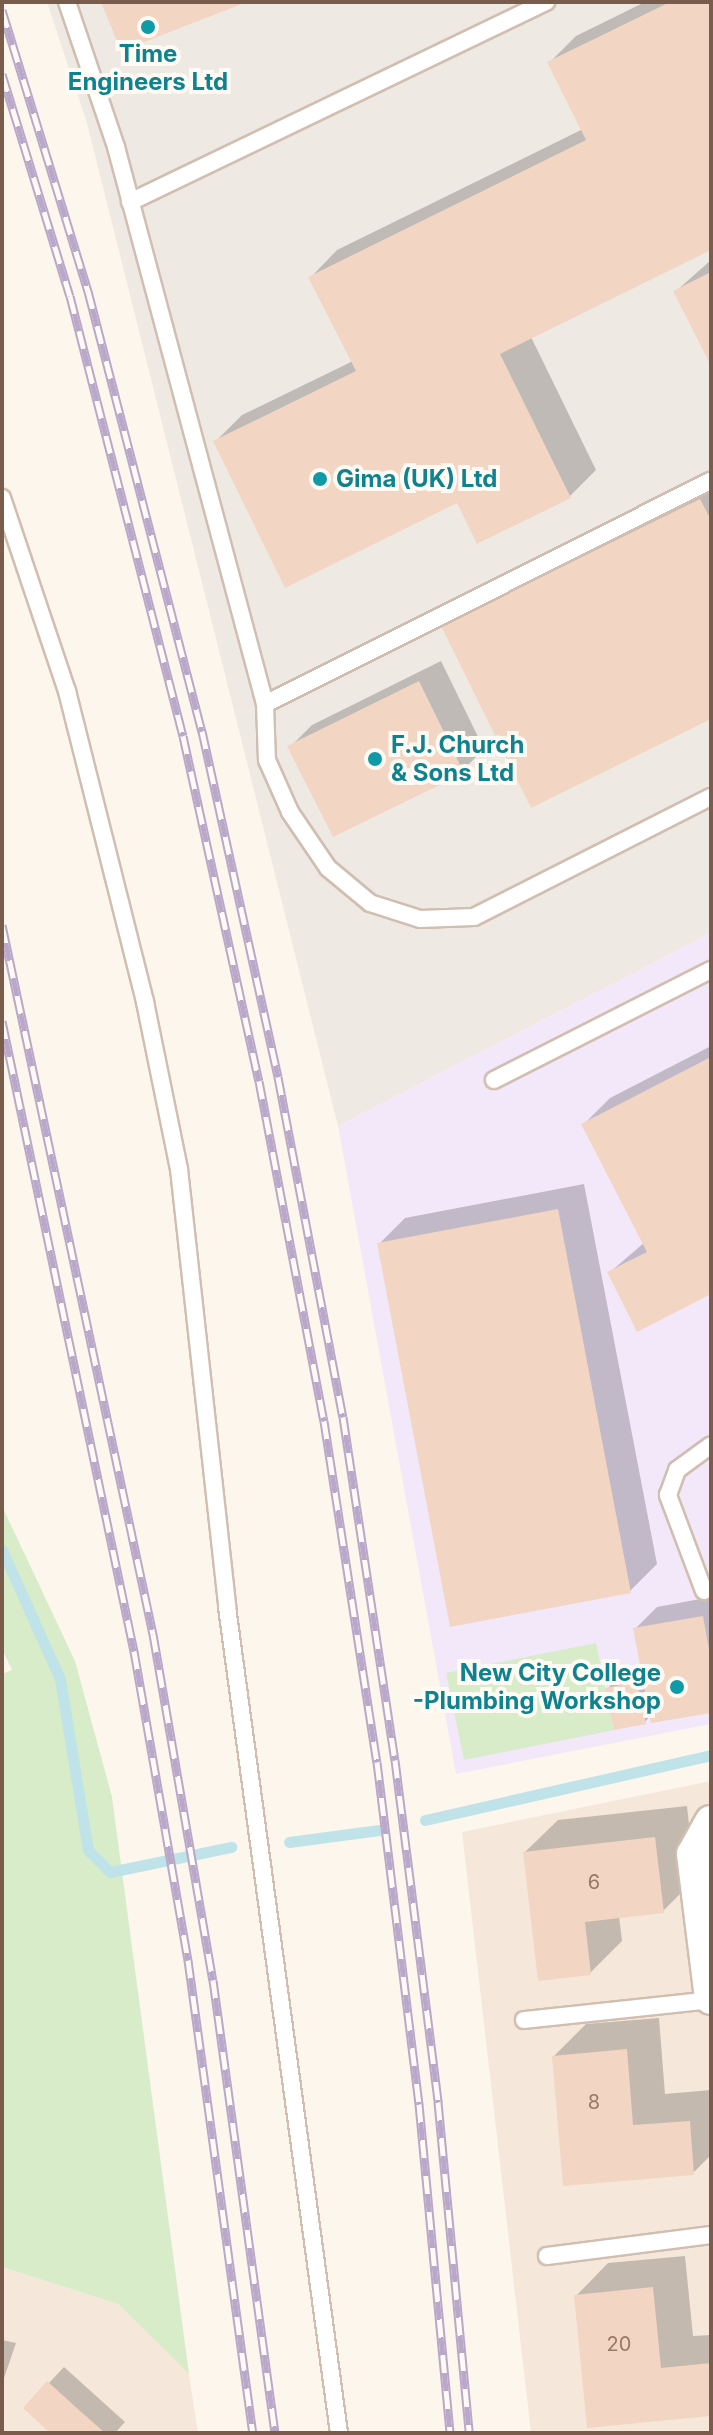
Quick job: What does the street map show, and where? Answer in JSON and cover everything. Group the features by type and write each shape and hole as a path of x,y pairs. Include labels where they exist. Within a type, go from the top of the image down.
{"street":[{"path":"711,1822 693,1854 711,1999"}],"lane":[{"path":"67,2 130,202 265,704 267,760 290,812 328,868 370,903 420,919 474,917 711,797"},
{"path":"130,202 546,2"},
{"path":"265,704 711,481"},
{"path":"2,498 67,691 145,1002 179,1169 227,1607 339,2433"},
{"path":"494,1080 711,970"},
{"path":"704,1591 668,1495 677,1470 711,1445"},
{"path":"524,2020 711,1999"},
{"path":"547,2256 711,2235"}],"shaded area":[{"path":"47,2 711,2 711,933 338,1126 87,123"},
{"path":"711,933 711,1724 456,1774 338,1126"},
{"path":"711,1781 711,2433 531,2433 462,1832"},
{"path":"2,2267 118,2304 189,2374 198,2433 2,2433"}],"green space":[{"path":"2,1506 75,1661 112,1797 189,2374 118,2304 2,2267 2,1674 12,1670 2,1649"},
{"path":"596,1643 614,1730 464,1760 446,1673"}],"building":[{"name":"Time Engineers Ltd","path":"101,2 247,2 121,51"},
{"path":"670,2 711,2 711,250 500,354 571,498 477,544 457,503 285,588 213,441 356,371 308,277 586,140 547,62"},
{"path":"711,272 711,366 673,291"},
{"path":"700,499 711,520 711,719 531,808 441,626"},
{"name":"F.J. Church & Sons Ltd","path":"419,681 464,773 333,837 287,746"},
{"path":"709,1058 711,1294 637,1332 607,1272 647,1252 581,1124"},
{"path":"558,1209 631,1593 450,1627 377,1243"},
{"name":"New City College -Plumbing Workshop","path":"703,1616 711,1661 711,1713 651,1723 633,1628"},
{"path":"637,1682 646,1724 614,1730 605,1688"},
{"path":"655,1837 664,1913 585,1922 591,1975 538,1981 523,1852"},
{"path":"627,2049 633,2125 690,2121 694,2175 563,2186 552,2056"},
{"path":"653,2287 661,2368 711,2363 711,2416 587,2428 574,2295"},
{"path":"47,2381 105,2433 50,2433 23,2408"}],"waterway":[{"path":"2,1550 60,1679 88,1850 110,1872 231,1847"},
{"path":"425,1820 711,1755"},
{"path":"289,1842 379,1830"}],"railway":[{"path":"2,10 88,291 202,731 278,1077 343,1417 395,1760 438,2102 469,2433"},
{"path":"2,74 70,296 183,736 259,1081 324,1421 377,1762 419,2104 450,2433"},
{"path":"2,925 153,1634 213,1980 275,2433"},
{"path":"2,1021 134,1651 188,1960 253,2433"}],"place":[{"name":"Time Engineers Ltd","path":"148,27"},
{"name":"Gima (UK) Ltd","path":"320,479"},
{"name":"F.J. Church & Sons Ltd","path":"375,759"},
{"name":"New City College -Plumbing Workshop","path":"677,1687"}]}
